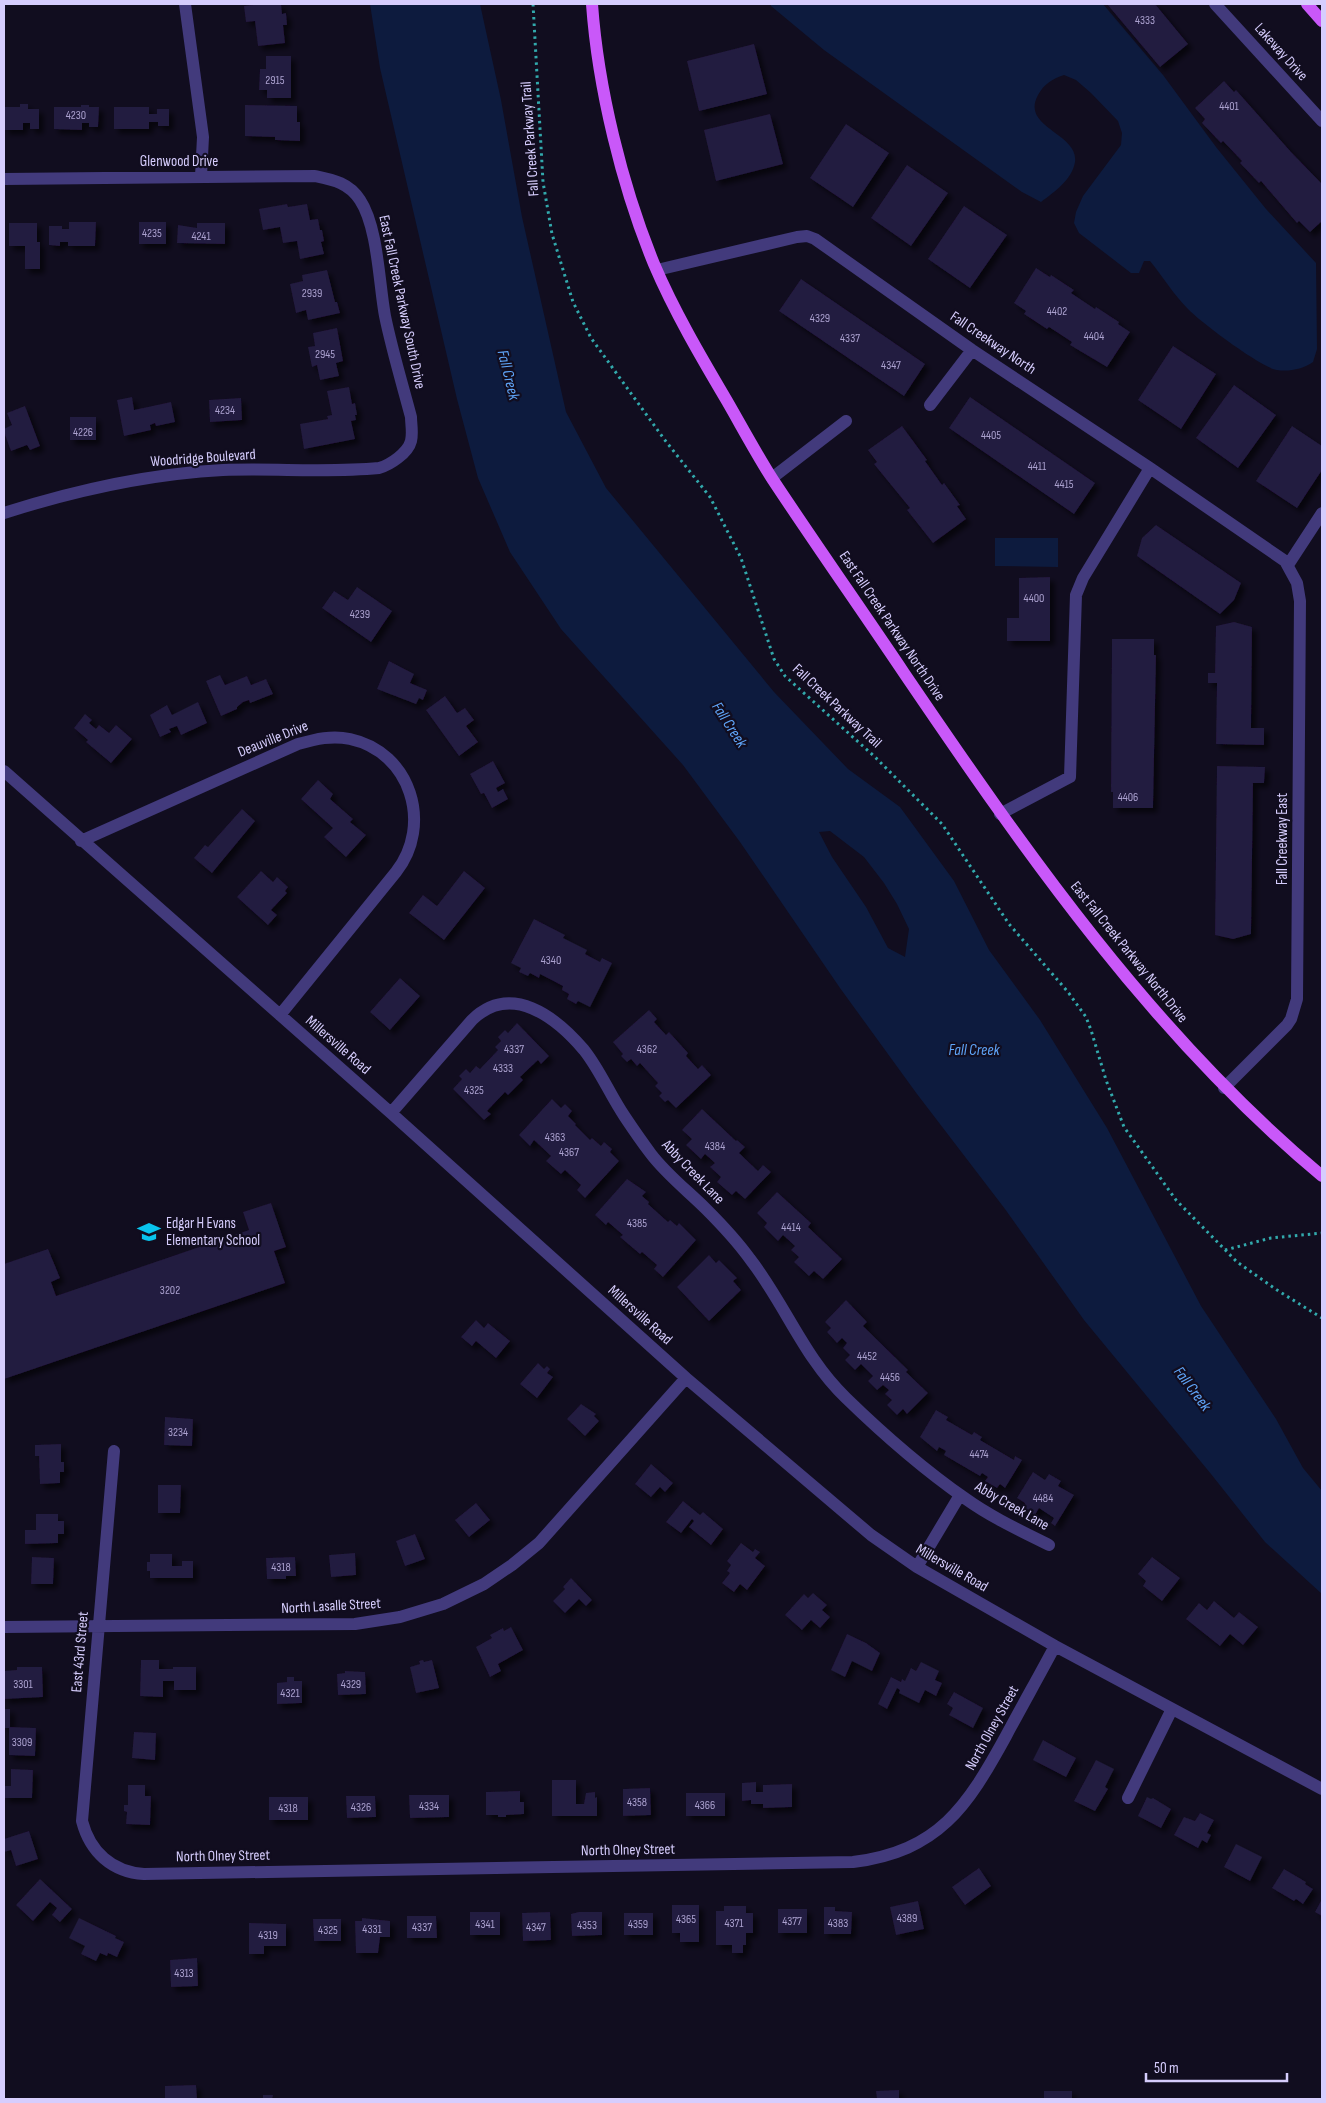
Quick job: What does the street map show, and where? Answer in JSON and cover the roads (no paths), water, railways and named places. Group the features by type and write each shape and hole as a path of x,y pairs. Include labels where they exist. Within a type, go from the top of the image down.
{"main road":[{"name":"East Fall Creek Parkway North Drive","path":"592,4 603,84 615,144 629,194 657,270 696,349 772,478 1000,814 1115,965 1224,1088 1262,1125 1322,1176"},
{"path":"1307,4 1322,21"}],"street":[{"path":"185,4 203,137 201,176"},
{"name":"Lakeway Drive","path":"1215,4 1322,121"},
{"name":"Glenwood Drive","path":"4,179 315,176 342,183 352,189"},
{"name":"East Fall Creek Parkway South Drive","path":"352,189 361,202 371,227 385,316 410,417 411,442 403,452"},
{"name":"Fall Creekway North","path":"657,270 797,237 815,239 972,350 1276,553 1288,565"},
{"path":"930,405 972,350"},
{"path":"772,478 846,421"},
{"name":"Woodridge Boulevard","path":"4,513 77,492 137,479 225,470 372,469 386,466 396,460 403,452"},
{"path":"1000,814 1070,777 1076,595 1083,578 1150,468"},
{"path":"1288,565 1322,513"},
{"name":"Fall Creekway East","path":"1224,1088 1292,1019 1298,999 1300,601 1298,583 1288,565"},
{"name":"Deauville Drive","path":"81,841 298,744 315,739 341,738 359,742 375,749 388,760 406,781 414,806 415,823 406,857 396,872 280,1015"},
{"name":"Millersville Road","path":"4,771 391,1113 686,1378 871,1535 917,1567 1055,1646 1322,1789"},
{"name":"Abby Creek Lane","path":"391,1113 472,1020 485,1009 510,1003 522,1004 539,1011 568,1034 584,1050 626,1118 651,1154 680,1186 719,1222 749,1256 780,1302 806,1349 832,1384 858,1410 918,1463 960,1495 1001,1520 1049,1545"},
{"name":"North Lasalle Street","path":"4,1627 364,1623 417,1613 460,1597 491,1580 539,1543 686,1378"},
{"name":"East 43rd Street","path":"98,1853 86,1836 82,1812 114,1451"},
{"name":"Abby Creek Lane","path":"917,1567 960,1495"},
{"name":"North Olney Street","path":"98,1853 109,1863 123,1870 144,1874 853,1862 878,1859 920,1843 948,1822 960,1810 981,1781 1055,1646"},
{"path":"1128,1798 1172,1709"}],"water":[{"name":"Fall Creek","path":"370,4 480,4 501,100 522,217 566,412 606,488 774,692 848,769 900,807 954,881 989,950 1040,1020 1107,1128 1201,1306 1276,1419 1303,1468 1322,1491 1322,1594 1265,1542 1084,1320 1005,1209 917,1094 840,988 740,842 683,765 561,629 510,552 478,478 457,399 380,68","holes":["830,831 864,857 884,883 909,929 905,957 888,948 866,907 832,857 819,832"]},
{"path":"771,4 1103,4 1163,75 1216,147 1266,209 1316,263 1317,349 1313,362 1300,368 1286,371 1277,370 1258,361 1231,344 1188,309 1150,261 1144,261 1139,273 1131,273 1079,233 1074,223 1076,212 1083,196 1121,145 1122,133 1118,121 1076,80 1064,75 1052,80 1038,95 1035,106 1037,115 1043,123 1068,144 1074,152 1075,162 1066,180 1057,190 1041,202 1022,192 824,50 771,6"},
{"path":"995,538 1058,538 1058,567 995,566"}],"place":[{"name":"Edgar H Evans Elementary School","path":"149,1232"}]}
